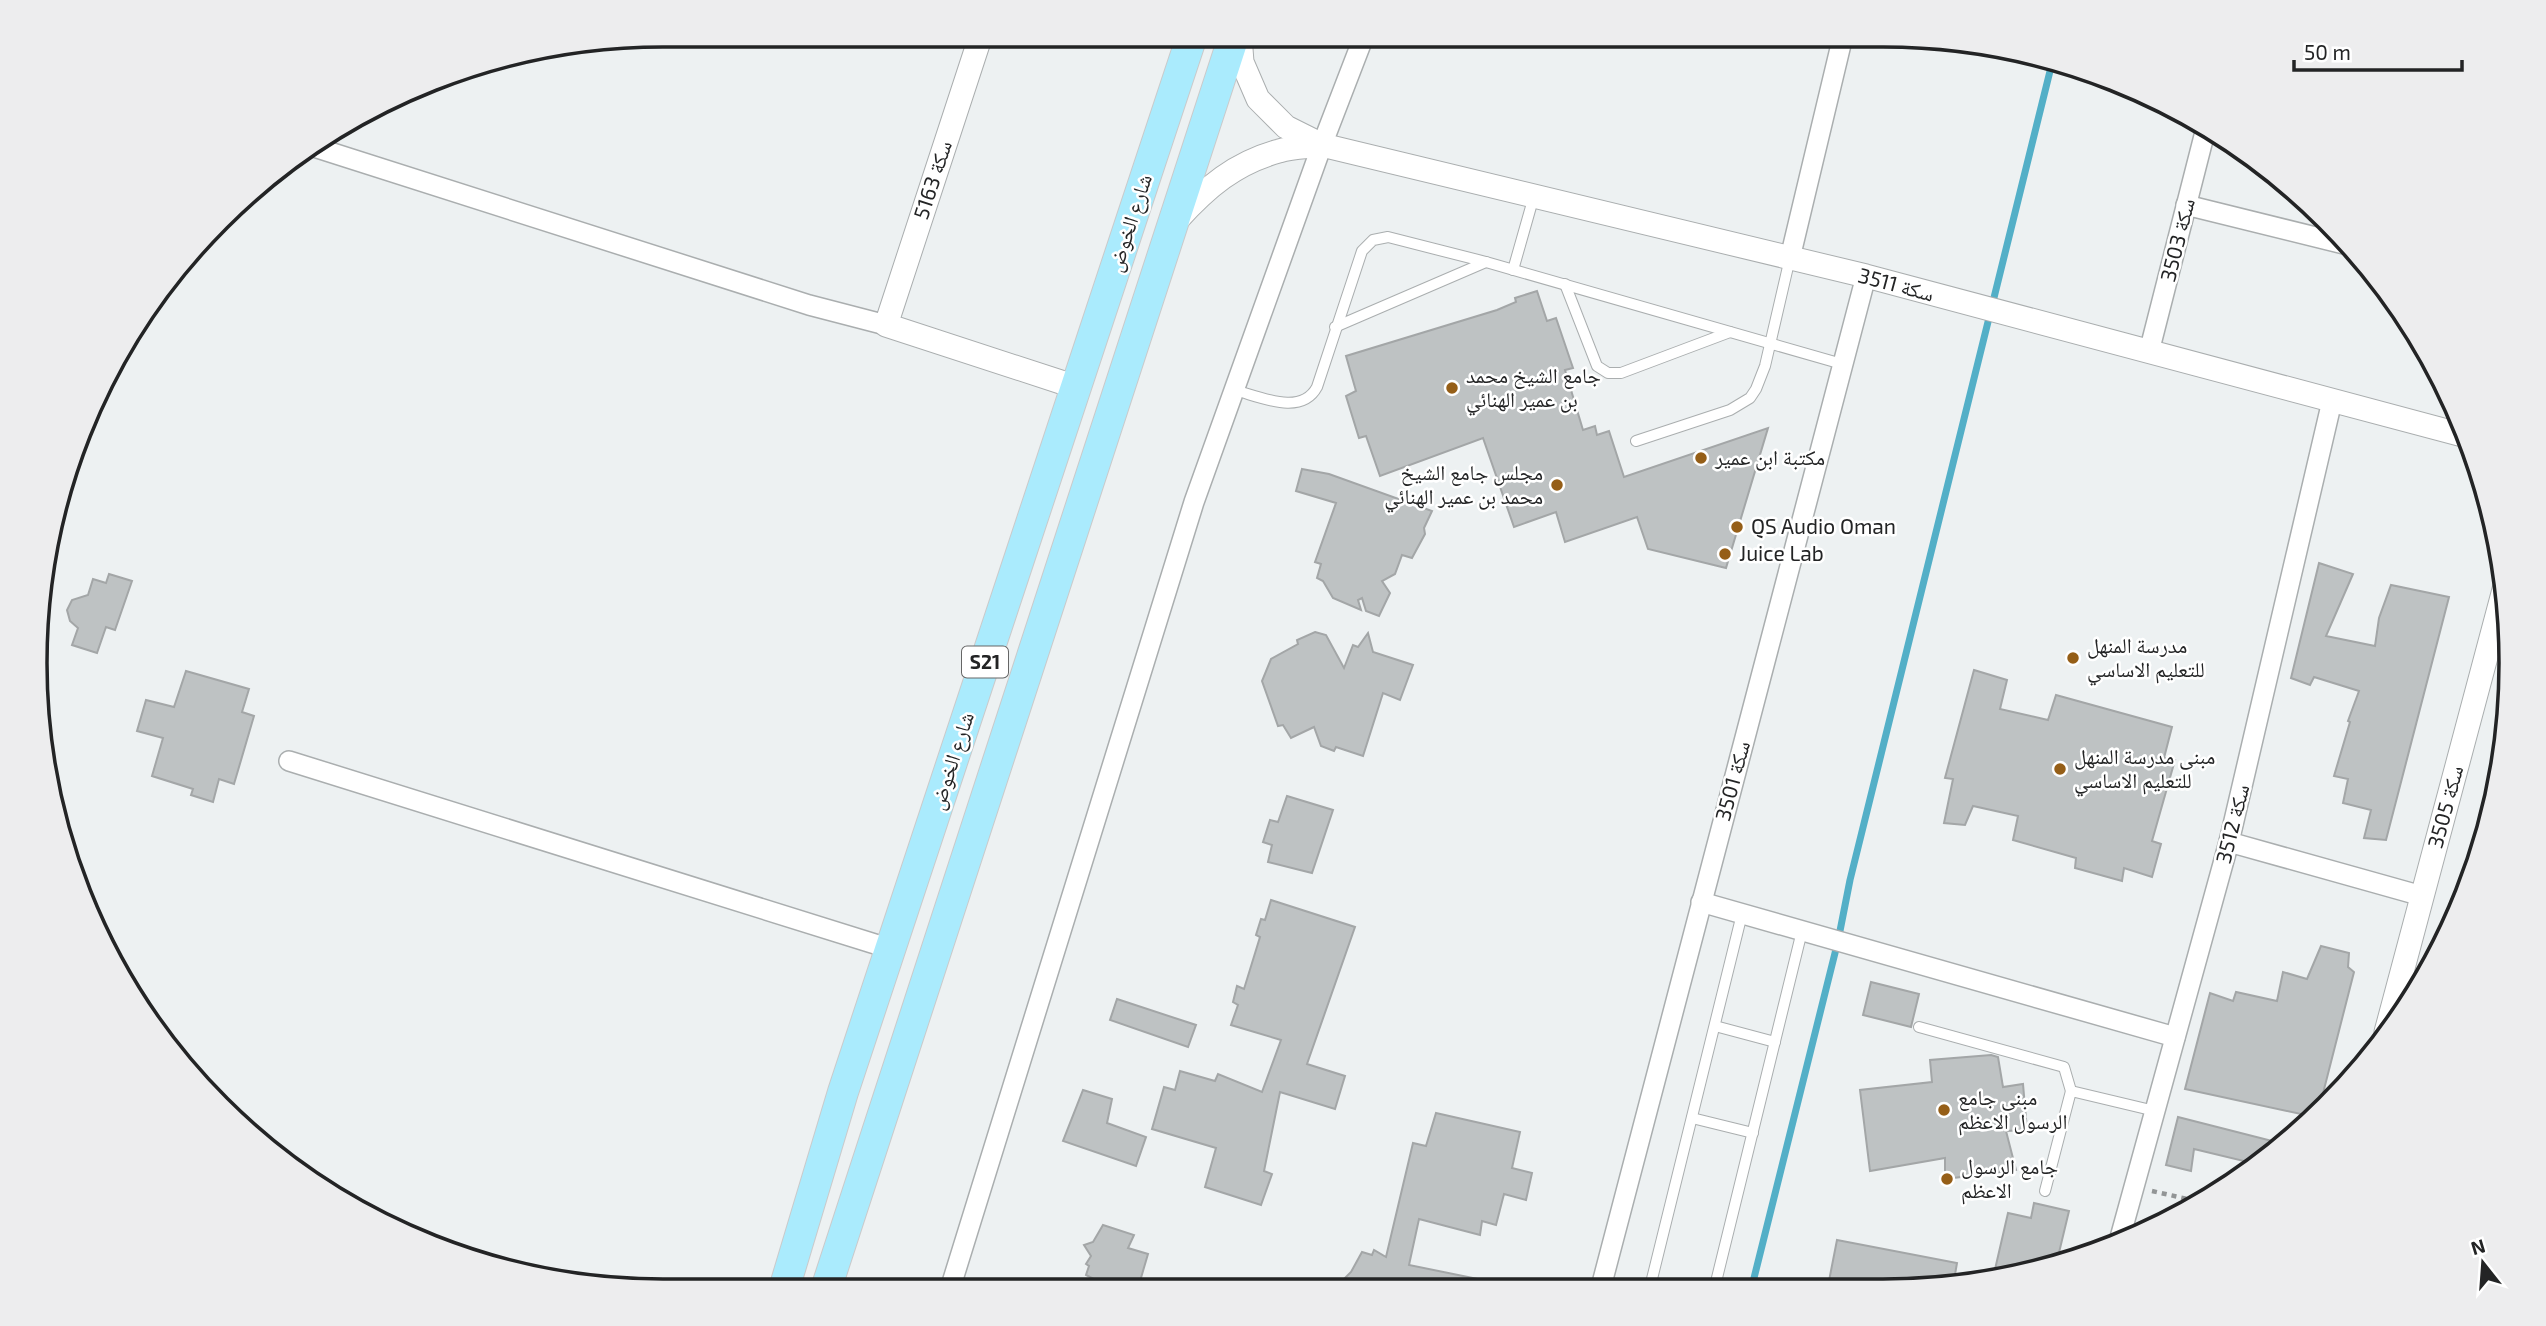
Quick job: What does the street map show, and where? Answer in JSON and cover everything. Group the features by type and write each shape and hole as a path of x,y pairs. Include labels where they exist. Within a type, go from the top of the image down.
{"main road":[{"name":"شارع الخوض","path":"787,1279 844,1093 1188,47"},
{"name":"شارع الخوض","path":"829,1279 1231,47"}],"street":[{"name":"سكة 5163","path":"886,325 977,47"},
{"path":"1241,47 1242,62 1258,99 1286,127 1322,145"},
{"path":"953,1279 1194,502 1360,47"},
{"path":"1790,258 1840,47"},
{"name":"سكة 3503","path":"2149,352 2203,138"},
{"path":"1175,223 1203,191 1239,167 1279,151 1322,145"},
{"name":"سكة 3511","path":"1322,145 1866,276 2454,433"},
{"path":"323,150 1076,387"},
{"path":"2186,205 2321,231"},
{"name":"سكة 3501","path":"1603,1279 1866,276"},
{"name":"سكة 3512","path":"2122,1231 2229,842 2332,401"},
{"name":"سكة 3505","path":"2392,1009 2496,618"},
{"path":"289,761 891,949"},
{"path":"2229,842 2422,896"},
{"path":"1701,902 2175,1037"}],"lane":[{"path":"1513,270 1534,195"},
{"path":"1234,390 1295,404 1308,399 1317,387 1362,251 1373,240 1388,237 1565,284 1842,364"},
{"path":"1636,441 1741,406 1756,389 1790,258"},
{"path":"1335,327 1486,262"},
{"path":"1565,284 1597,366 1608,373 1621,373 1730,332"},
{"path":"1652,1279 1742,914"},
{"path":"1717,1279 1802,931"},
{"path":"1715,1026 1775,1042"},
{"path":"1919,1027 2064,1067 2071,1091 2045,1191"},
{"path":"2071,1091 2155,1111"},
{"path":"1692,1118 1753,1133"}],"path":[{"path":"2134,1188 2186,1199"}],"building":[{"path":"1537,291 1547,321 1556,318 1573,368 1565,370 1583,430 1595,426 1597,435 1609,431 1624,477 1768,428 1726,568 1648,549 1637,517 1565,542 1556,512 1514,527 1483,438 1380,476 1366,436 1359,438 1346,396 1356,391 1346,356 1497,310 1516,302 1515,298"},
{"path":"1302,469 1329,474 1432,511 1424,528 1425,534 1412,558 1402,555 1395,574 1382,581 1390,593 1379,616 1366,611 1362,598 1358,600 1361,610 1333,598 1323,581 1317,578 1321,564 1315,562 1336,503 1296,491"},
{"path":"2319,563 2353,574 2326,636 2375,646 2379,618 2391,585 2449,597 2386,840 2364,838 2371,810 2343,803 2348,779 2334,776 2359,691 2314,677 2310,685 2291,678"},
{"path":"109,574 132,581 115,630 106,627 97,653 72,645 78,628 70,621 67,610 72,600 88,595 93,579 106,583"},
{"path":"1315,632 1326,635 1344,668 1353,645 1358,647 1368,633 1373,652 1413,665 1400,700 1383,693 1363,756 1336,747 1334,751 1321,746 1314,727 1291,738 1283,725 1278,726 1262,681 1271,659 1298,644 1297,640"},
{"name":"مبنى مدرسة المنهل للتعليم الاساسي","path":"1974,670 2007,680 2000,709 2048,720 2056,695 2172,727 2164,758 2175,760 2152,841 2161,844 2152,877 2124,868 2122,881 2075,868 2076,858 2013,840 2018,816 1973,806 1965,825 1944,823 1953,779 1945,778"},
{"path":"186,671 249,689 242,712 254,716 234,784 219,779 213,802 191,795 193,789 152,776 163,738 137,731 146,700 174,707"},
{"path":"1287,796 1333,810 1312,873 1268,862 1272,845 1263,842 1270,820 1278,822"},
{"path":"1271,900 1355,927 1307,1064 1345,1076 1335,1109 1280,1092 1264,1171 1272,1174 1261,1205 1205,1187 1216,1148 1152,1129 1164,1087 1175,1090 1180,1071 1215,1081 1218,1074 1262,1092 1281,1040 1231,1025 1238,1005 1233,1002 1237,986 1244,989 1260,937 1256,935 1261,919 1265,920"},
{"path":"2321,946 2349,953 2348,967 2354,972 2323,1093 2301,1114 2185,1089 2210,993 2233,1001 2236,992 2277,1001 2283,972 2307,979"},
{"path":"1871,982 1919,994 1911,1027 1863,1015"},
{"path":"1117,999 1196,1025 1188,1047 1110,1020"},
{"name":"مبنى جامع الرسول الاعظم","path":"1991,1055 1998,1057 2003,1087 2023,1084 2027,1130 2006,1131 2016,1170 1945,1179 1945,1158 1870,1171 1860,1090 1932,1082 1930,1060"},
{"path":"1083,1090 1112,1099 1107,1123 1146,1137 1136,1166 1063,1141"},
{"path":"1436,1113 1520,1132 1512,1168 1532,1173 1526,1200 1504,1194 1496,1225 1482,1221 1480,1235 1419,1219 1409,1265 1478,1279 1344,1279 1362,1252 1372,1255 1374,1250 1386,1257 1413,1143 1426,1146"},
{"path":"2178,1117 2271,1141 2245,1161 2194,1149 2191,1171 2166,1165"},
{"path":"2034,1203 2069,1211 2059,1253 1995,1268 2008,1213 2031,1218"},
{"path":"1103,1225 1134,1235 1128,1248 1148,1254 1141,1279 1094,1279 1086,1275 1089,1266 1086,1264 1091,1256 1084,1245 1093,1242"},
{"path":"1837,1240 1957,1263 1955,1274 1883,1279 1829,1279"}],"waterway":[{"path":"1754,1279 2050,71"}],"place":[{"name":"جامع الشيخ محمد بن عمير الهنائي","path":"1452,388"},
{"name":"مكتبة ابن عمير","path":"1701,458"},
{"name":"مجلس جامع الشيخ محمد بن عمير الهنائي","path":"1557,485"},
{"name":"QS Audio Oman","path":"1737,527"},
{"name":"Juice Lab","path":"1725,554"},
{"name":"مدرسة المنهل للتعليم الاساسي","path":"2073,658"},
{"name":"مبنى مدرسة المنهل للتعليم الاساسي","path":"2060,769"},
{"name":"مبنى جامع الرسول الاعظم","path":"1944,1110"},
{"name":"جامع الرسول الاعظم","path":"1947,1179"}]}
